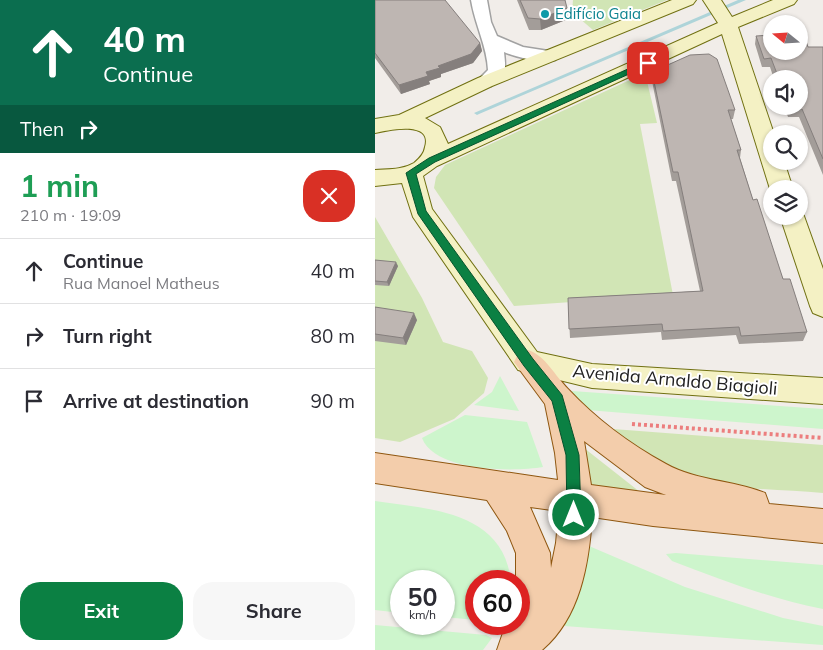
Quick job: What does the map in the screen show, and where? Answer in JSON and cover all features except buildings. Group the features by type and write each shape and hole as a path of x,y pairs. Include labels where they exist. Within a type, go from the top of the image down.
{"main road":[{"path":"384,121 687,0"},
{"path":"712,0 728,25 763,132"},
{"path":"375,178 401,177 728,25 788,0"},
{"path":"666,55 698,51 717,54 740,64"},
{"path":"384,121 417,123 435,134 439,142 437,151 421,167 421,211 529,362 558,399 607,443 656,476 707,494 823,518"},
{"path":"795,225 823,306"},
{"name":"Avenida Arnaldo Biagioli","path":"529,362 592,376 753,388 823,391"},
{"path":"514,649 543,622 566,577 574,532 573,455 558,399"},
{"path":"375,468 653,510 823,526"},
{"path":"496,486 520,520 533,553 534,599 514,649"}],"street":[{"path":"479,0 483,22 493,40 498,61 497,72 485,82"},
{"path":"493,40 519,52 549,56"}],"path":[{"path":"631,424 823,438"}],"green space":[{"path":"573,0 667,0 593,30 572,12"},
{"path":"645,73 657,123 640,124 673,295 514,306 434,188 436,177 445,165"},
{"path":"375,217 422,298 443,342 472,351 488,378 484,393 454,419 400,442 375,438"},
{"path":"500,376 519,411 474,405 492,392"},
{"path":"572,391 823,409 823,429 587,410 570,395"},
{"path":"465,415 527,422 543,467 495,469 477,467 442,458 430,449 422,438"},
{"path":"613,429 823,445 823,493 737,487 703,480 677,471 657,461"},
{"path":"584,448 640,492 591,486"},
{"path":"375,501 440,511 461,518 479,527 494,540 505,558 508,570 465,570 465,619 455,618 455,570 390,570 390,612 375,610"},
{"path":"582,543 685,587 783,618 823,626 823,645 564,626 574,604 579,586 582,566"},
{"path":"676,553 823,565 823,609 785,600 728,582 672,561 666,554"},
{"path":"375,625 390,626 390,635 455,635 455,632 465,633 465,635 486,635 492,638 483,650 375,650"}],"waterway":[{"path":"477,113 743,0"}],"place":[{"name":"Edifício Gaia","path":"545,14"}],"route":[{"path":"574,515 573,455 558,399 529,362 421,211 414,192 411,173 424,167 432,160 648,63"}]}
